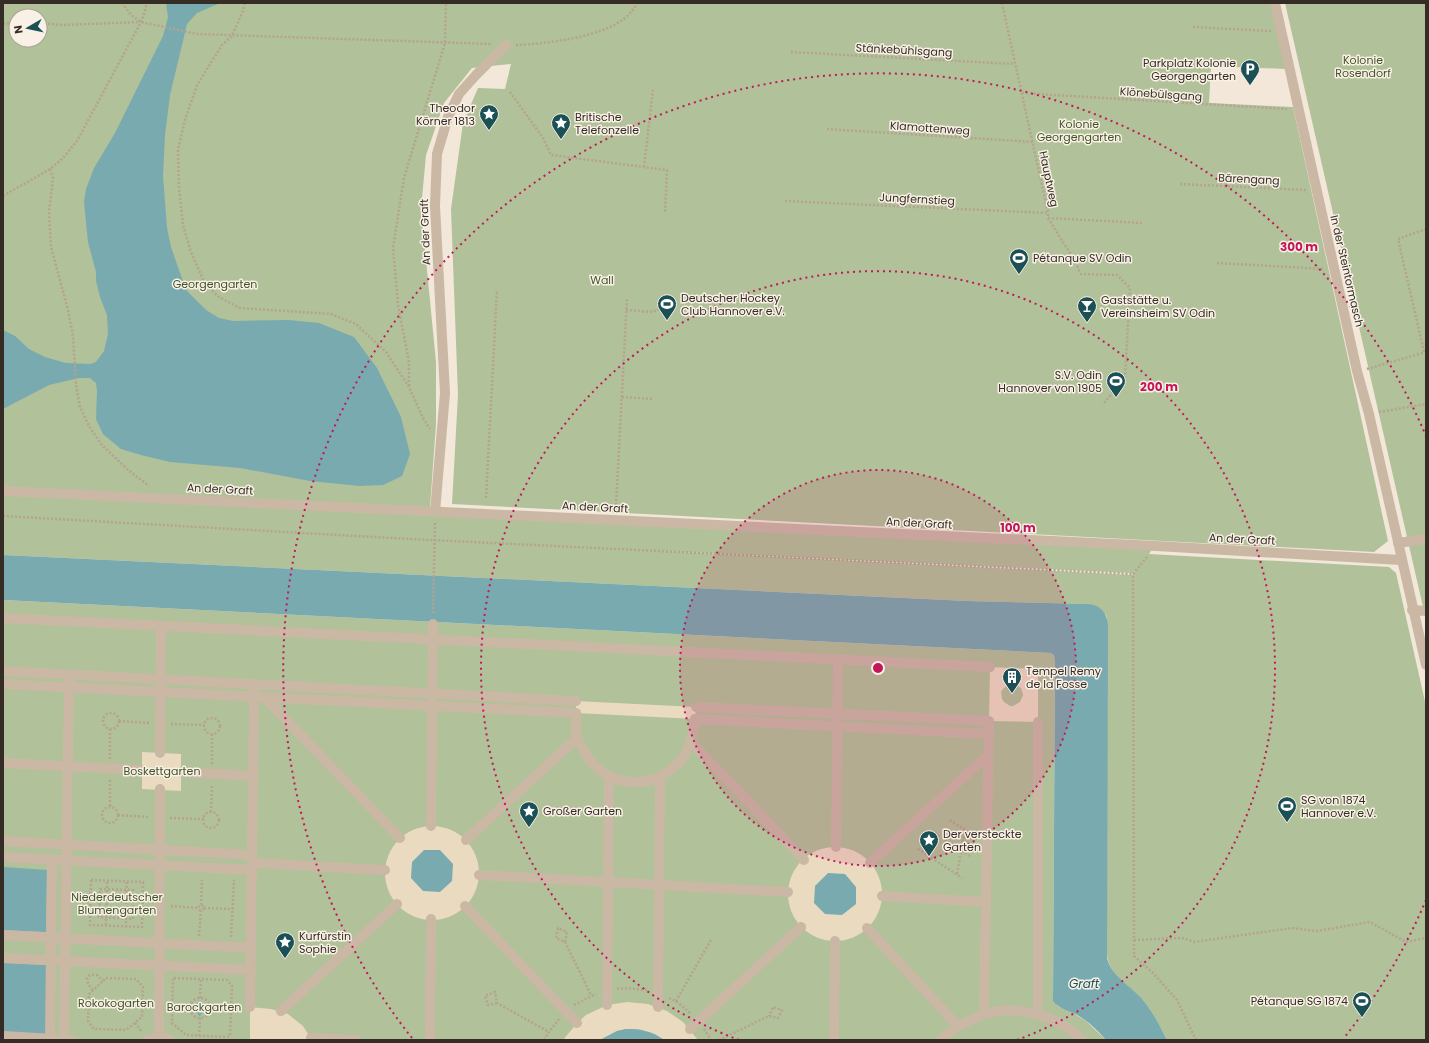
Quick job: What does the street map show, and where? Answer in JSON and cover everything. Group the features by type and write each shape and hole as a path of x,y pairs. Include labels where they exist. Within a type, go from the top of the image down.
{"street":[{"name":"In der Steintormasch","path":"1275,3 1357,372 1369,414 1412,610 1426,665"},
{"name":"An der Graft","path":"435,512 446,393 435,206 437,154 448,117 459,94 506,45"},
{"name":"An der Graft","path":"3,491 1156,546 1401,560"},
{"path":"1398,543 1426,538"},
{"path":"1412,610 1426,611"},
{"path":"3,618 990,667"},
{"path":"432,826 433,624"},
{"path":"160,753 161,626"},
{"path":"836,848 838,659"},
{"path":"3,672 576,701"},
{"path":"64,1040 69,675"},
{"path":"3,684 576,713 577,738 588,759 599,770 609,776 619,780 636,782 649,780 660,776 672,769 683,758 691,742 695,719 989,734"},
{"path":"250,1007 254,684"},
{"path":"265,698 400,838"},
{"path":"696,707 989,721 984,1014"},
{"path":"1038,722 1038,1014"},
{"path":"466,840 577,738"},
{"path":"691,742 804,860"},
{"path":"870,863 988,755"},
{"path":"3,763 142,770"},
{"path":"181,772 253,776"},
{"path":"607,1005 609,776"},
{"path":"658,1007 660,776"},
{"path":"158,1036 160,790"},
{"path":"3,841 160,850 252,862 385,870"},
{"path":"3,857 160,865 252,862"},
{"path":"50,1039 52,860"},
{"path":"479,875 788,892"},
{"path":"882,896 986,902"},
{"path":"281,1011 397,904"},
{"path":"465,906 577,1023"},
{"path":"430,1040 431,920"},
{"path":"690,1029 801,927"},
{"path":"867,928 958,1026"},
{"path":"3,935 251,948"},
{"path":"834,1040 835,941"},
{"path":"3,958 251,970"},
{"path":"941,1040 958,1026 984,1014 1008,1010 1038,1014 1060,1023 1078,1035 1082,1040"},
{"path":"3,1036 72,1040"},
{"path":"147,1040 158,1036 170,1040"},
{"path":"311,1038 357,1040"}],"path":[{"path":"122,3 131,15 141,22"},
{"path":"3,196 50,169 62,159 77,141 141,22 146,8 146,3"},
{"path":"244,3 243,12 232,36 222,45 197,85 185,120 178,150 179,188 183,225 191,252 205,284 219,297 240,308 332,314 356,324 386,352 409,387 423,418 431,430"},
{"path":"409,387 408,362 398,306 394,248 404,178 445,43 446,3"},
{"path":"48,24 63,25 141,22 197,34 506,45 540,43 582,36 606,29 626,18 638,3"},
{"name":"Hauptweg","path":"1002,3 1033,142 1048,218 1073,258 1081,274 1117,276 1130,288 1125,378 1103,404"},
{"path":"1193,27 1281,31"},
{"name":"Stänkebühlsgang","path":"791,52 1015,64"},
{"path":"644,167 653,90"},
{"path":"510,92 543,138 551,155 667,170 665,213"},
{"name":"Klönebülsgang","path":"1022,94 1298,109"},
{"name":"Klamottenweg","path":"827,129 1033,142"},
{"path":"50,169 53,178 49,212 51,247 67,306 73,336 76,385 80,407 89,426 101,444 127,469 166,499"},
{"name":"Bärengang","path":"1180,184 1317,191"},
{"name":"Jungfernstieg","path":"786,201 1048,213"},
{"path":"1048,218 1142,223"},
{"path":"1357,372 1425,352 1398,239 1426,229"},
{"path":"1217,263 1334,270"},
{"path":"486,498 497,290"},
{"path":"616,505 627,298"},
{"path":"626,310 652,312 660,309"},
{"path":"622,396 654,399"},
{"path":"1369,414 1426,404"},
{"path":"433,624 435,512"},
{"path":"3,516 434,540 1133,574"},
{"path":"1156,546 1133,574 1134,956 1153,973 1177,1000 1196,1040"},
{"path":"107,714 115,714 119,721 117,726 110,729 105,727 103,723 104,718 107,714"},
{"path":"213,719 219,724 219,728 215,734 209,734 205,730 204,725 208,720 213,719"},
{"path":"110,807 116,810 117,818 114,822 106,822 102,818 102,813 105,808 110,807"},
{"path":"208,813 218,815 219,820 216,827 211,828 205,824 204,816 208,813"},
{"path":"950,820 971,834"},
{"path":"957,874 965,830"},
{"path":"935,833 970,856"},
{"path":"918,849 962,878"},
{"path":"91,880 107,880 143,882 142,928 90,925 91,880"},
{"path":"106,926 107,880"},
{"path":"192,936 199,936 201,905 202,880 195,880"},
{"path":"223,937 231,938 233,909 234,882 226,881"},
{"path":"126,927 127,882"},
{"path":"100,888 107,889 133,890 133,919 99,917 100,888"},
{"path":"91,895 142,898"},
{"path":"171,899 171,914"},
{"path":"201,905 204,908"},
{"path":"159,906 200,909 233,909"},
{"path":"90,910 142,913"},
{"path":"1134,940 1182,938 1194,942 1292,928 1317,931 1370,922 1406,942 1426,938"},
{"path":"565,942 556,938 558,928 567,932 565,942 591,996"},
{"path":"676,1001 712,938"},
{"path":"93,990 87,982 89,976 92,974 97,974 103,981"},
{"path":"106,978 136,979 143,987 142,1017 126,1030 94,1029 88,1021 89,994 93,990 106,978"},
{"path":"174,978 201,980 227,980 232,986 230,1036 186,1035 172,1023 174,978"},
{"path":"200,998 201,980"},
{"path":"497,1002 495,992 485,996 488,1005 497,1002 549,1032"},
{"path":"658,993 676,1001 699,1021 711,1040"},
{"path":"200,998 206,1000 210,1006 210,1009 205,1017 200,1018 191,1014 189,1008 194,1000 200,998"},
{"path":"719,1040 769,1016 778,1018 782,1010 773,1007 769,1016"},
{"path":"172,1008 189,1008"},
{"path":"210,1009 231,1010"},
{"path":"199,1036 200,1018"}],"green space":[{"path":"3,3 1271,3 1286,69 1211,66 1209,103 1293,107 1388,541 1374,552 452,504 458,395 451,209 463,123 478,88 505,89 511,64 472,68 444,103 426,155 421,209 436,362 436,424 430,507 3,487"},
{"name":"Kolonie Rosendorf","path":"1285,3 1426,3 1426,620"},
{"path":"3,493 1152,549 1149,554 1389,567 1396,573 1426,706 1426,1040 1167,1040 1147,1005 1115,974 1108,961 1107,954 1107,620 1106,615 1088,604 968,601 3,555","holes":["640,550 1133,573 1138,568 1132,575"]},
{"name":"Großer Garten","path":"3,600 1051,653 1055,658 1053,998 1058,1006 1070,1011 1086,1021 1106,1040 3,1040"}],"shaded area":[{"path":"990,667 1038,669 1038,722 989,721","holes":["1014,684 1021,688 1023,695 1020,702 1013,706 1010,706 1004,702 1001,692 1003,689 1008,685"]},
{"path":"576,701 696,707 695,719 576,713"},
{"path":"142,752 181,754 181,791 142,789"},
{"path":"432,826 450,830 465,840 475,855 479,873 475,891 465,906 450,916 432,920 414,916 399,906 389,891 385,873 389,855 399,840 414,830"},
{"path":"835,847 853,851 868,861 878,876 882,894 878,912 868,927 853,937 835,941 817,937 802,927 792,912 788,894 792,876 802,861 817,851"},
{"path":"627,1002 648,1004 667,1011 683,1022 698,1040 664,1040 655,1034 638,1029 626,1029 617,1031 600,1040 563,1040 577,1023 586,1015 607,1005"},
{"path":"250,1007 271,1009 288,1014 303,1026 312,1040 250,1040"}],"water":[{"path":"166,3 220,3 197,13 187,24 170,95 165,135 163,176 167,228 171,247 186,290 206,310 219,318 233,321 288,320 319,323 354,337 377,368 401,417 410,454 402,476 383,485 360,486 310,481 240,468 170,462 121,449 103,434 96,419 96,383 90,378 79,378 49,385 3,409 3,330 15,336 29,349 45,357 66,363 90,364 96,362 104,351 108,334 107,315 100,297 96,281 96,272 88,242 84,202 86,189 94,168 115,133 163,36 168,17"},
{"name":"Graft","path":"3,555 968,601 1088,604 1096,606 1105,614 1108,626 1107,958 1117,976 1147,1005 1167,1040 1106,1040 1086,1021 1076,1014 1058,1006 1053,1001 1055,660 1051,653 3,600"},
{"path":"424,850 440,850 453,864 452,881 440,892 423,891 411,878 412,862"},
{"path":"3,867 47,870 46,932 3,930"},
{"path":"828,873 845,874 856,887 856,904 842,915 825,914 814,903 815,886"},
{"path":"3,963 46,965 46,1035 3,1033"},
{"path":"200,1000 208,1008 205,1010 205,1013 202,1013 200,1016 198,1013 195,1013 195,1010 192,1010 192,1008"},
{"path":"626,1029 646,1031 655,1034 664,1040 600,1040 617,1031"}],"place":[{"name":"Parkplatz Kolonie Georgengarten","path":"1250,86"},
{"name":"Theodor Körner 1813","path":"489,131"},
{"name":"Britische Telefonzelle","path":"561,140"},
{"name":"Pétanque SV Odin","path":"1019,275"},
{"name":"Deutscher Hockey Club Hannover e.V.","path":"667,321"},
{"name":"Gaststätte u. Vereinsheim SV Odin","path":"1087,323"},
{"name":"S.V. Odin Hannover von 1905","path":"1116,398"},
{"name":"Tempel Remy de la Fosse","path":"1012,694"},
{"name":"SG von 1874 Hannover e.V.","path":"1287,823"},
{"name":"Großer Garten","path":"529,828"},
{"name":"Der versteckte Garten","path":"929,857"},
{"name":"Kurfürstin Sophie","path":"285,959"},
{"name":"Pétanque SG 1874","path":"1362,1018"}],"park label":[{"name":"Kolonie Georgengarten","path":"1079,130"},
{"name":"Wall","path":"602,280"},
{"name":"Georgengarten","path":"215,284"},
{"name":"Boskettgarten","path":"162,771"},
{"name":"Niederdeutscher Blumengarten","path":"117,903"},
{"name":"Rokokogarten","path":"116,1003"},
{"name":"Barockgarten","path":"204,1007"}]}
